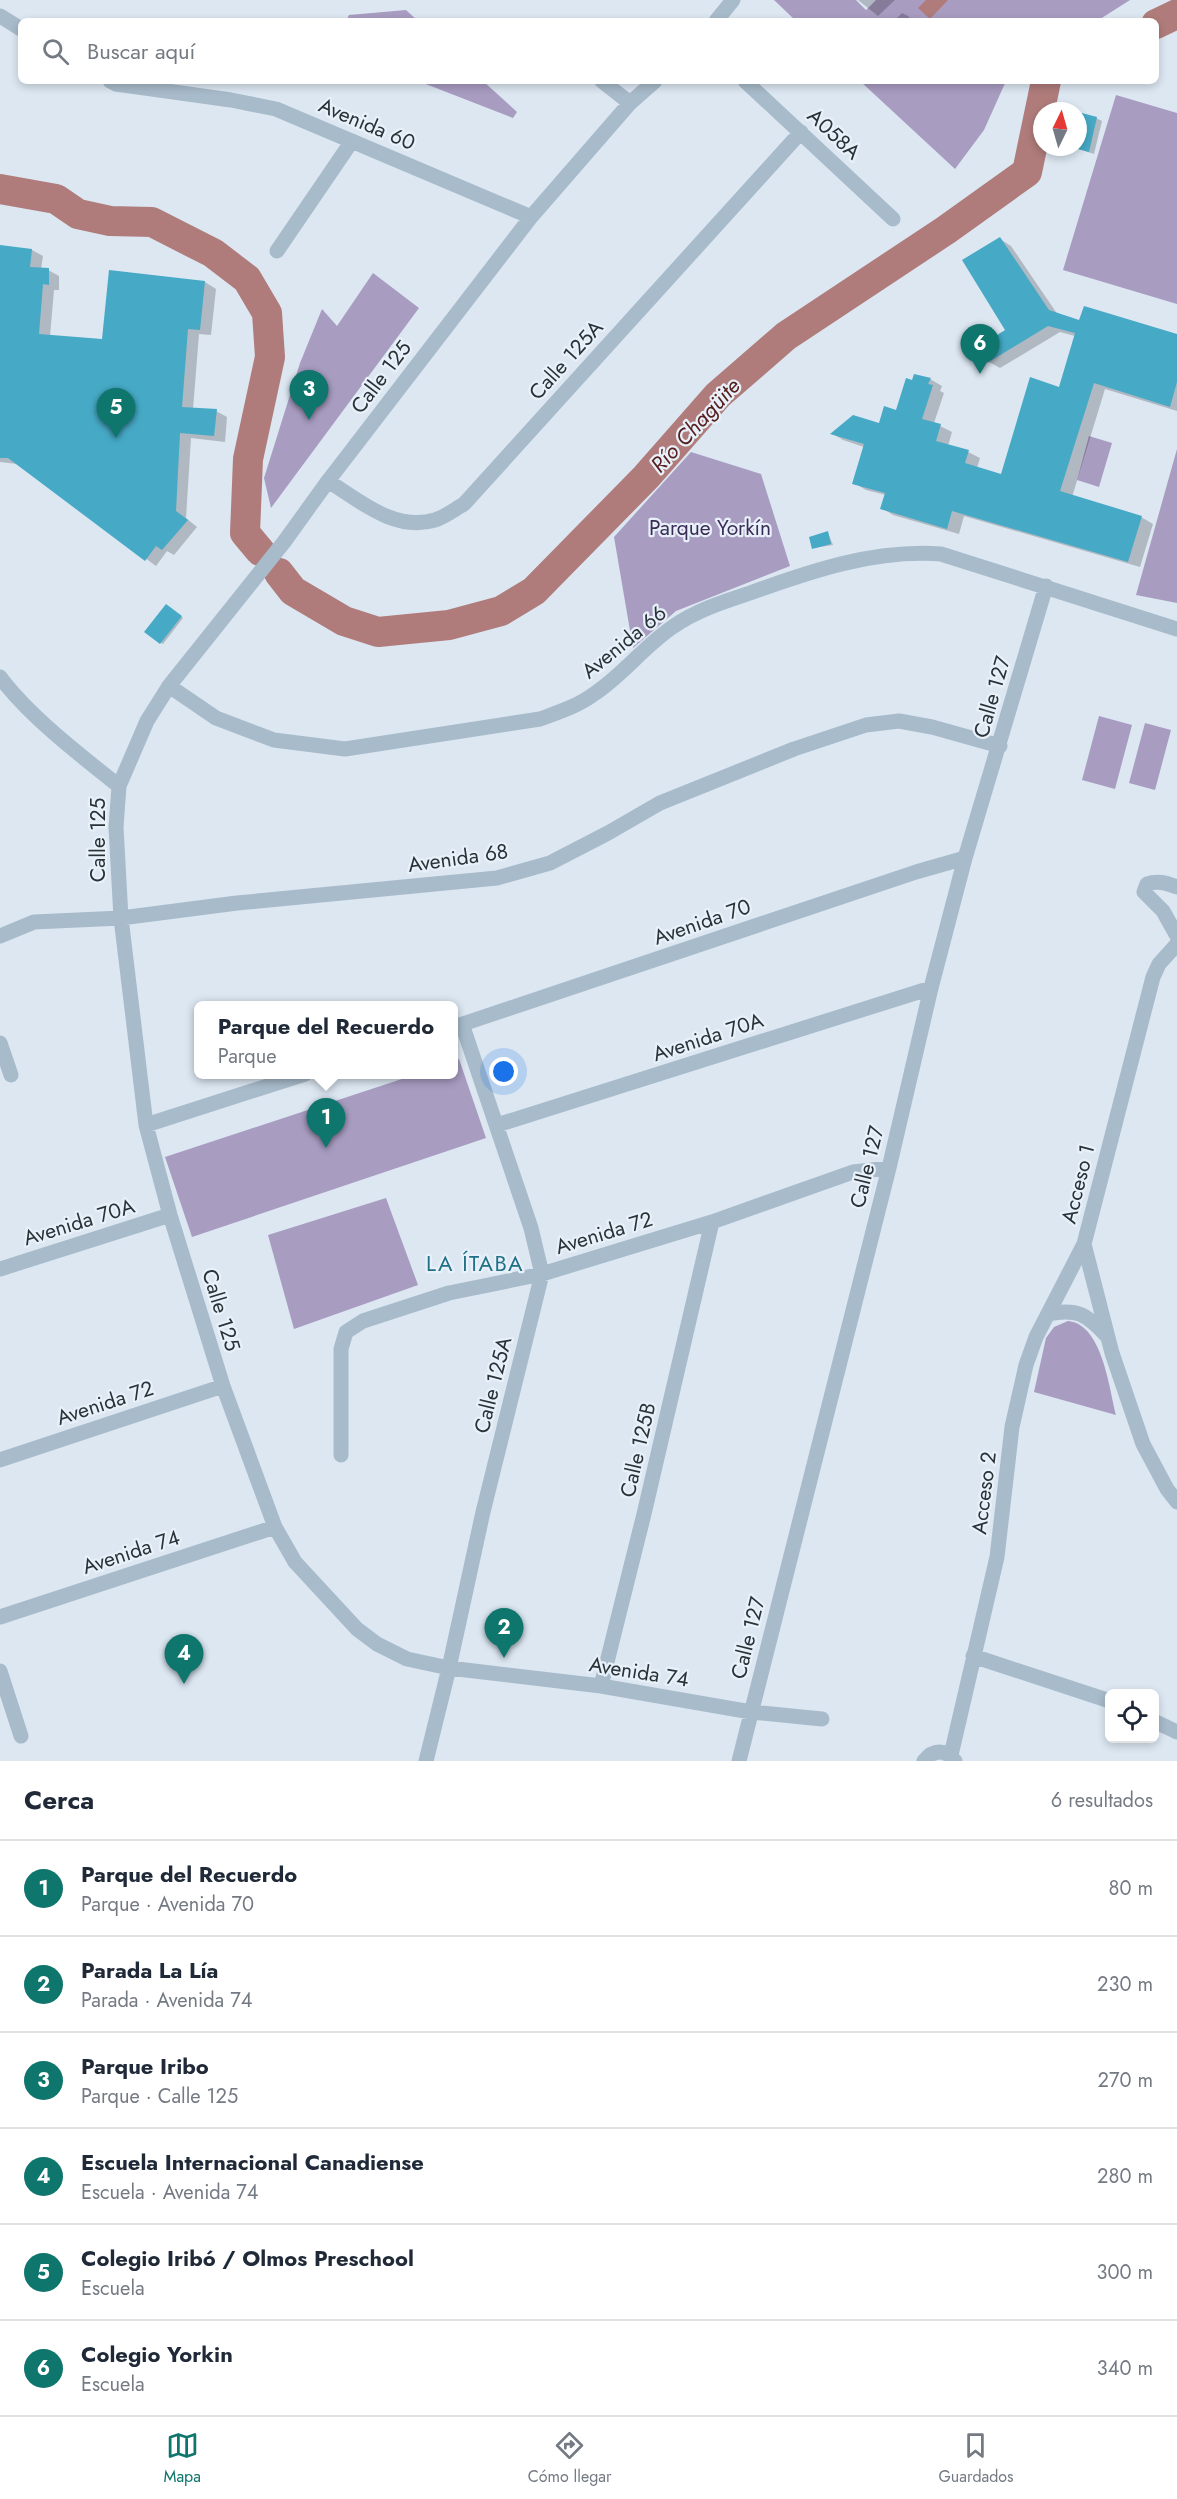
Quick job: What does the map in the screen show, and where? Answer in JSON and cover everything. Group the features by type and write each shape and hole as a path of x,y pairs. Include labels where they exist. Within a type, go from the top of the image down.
{"street":[{"path":"718,18 733,0"},
{"path":"0,16 18,27"},
{"name":"Avenida 60","path":"116,84 231,100 276,109 531,217"},
{"path":"606,84 630,103"},
{"name":"Calle 125","path":"449,1668 407,1659 395,1654 357,1629 295,1562 275,1527 223,1386 170,1215 146,1125 122,918 116,827 119,786 147,722 168,686 284,542 328,481 531,217 630,103 652,84"},
{"name":"A058A","path":"748,84 893,219"},
{"name":"Calle 125A","path":"328,481 383,515 409,523 436,520 464,504 801,132"},
{"path":"277,251 352,141"},
{"name":"Avenida 66","path":"168,686 216,718 274,740 345,749 540,719 565,710 595,694 672,627 695,613 809,573 877,556 920,552 941,554 1177,629"},
{"name":"Calle 127","path":"739,1761 889,1168 931,988 965,858 1046,586"},
{"path":"3,688 73,750 119,786"},
{"name":"Avenida 68","path":"0,936 34,922 122,918 237,903 497,878 550,863 660,802 794,749 866,725 899,721 932,727 1000,746"},
{"name":"Avenida 70","path":"458,1026 965,858"},
{"path":"1177,886 1153,882 1144,887 1144,892 1162,911 1177,936"},
{"name":"Acceso 1","path":"1177,944 1159,964 1153,977 1084,1244 1108,1337 1143,1444 1167,1489 1177,1502"},
{"name":"Avenida 70A","path":"497,1125 931,988"},
{"name":"Calle 125A","path":"426,1761 483,1512 542,1274 531,1228 497,1125 458,1026"},
{"path":"0,1043 11,1075"},
{"path":"146,1125 289,1079"},
{"name":"Avenida 72","path":"341,1455 340,1349 346,1332 363,1321 449,1293 542,1274 712,1222 853,1172 889,1168"},
{"name":"Avenida 70A","path":"0,1269 170,1215"},
{"name":"Calle 125B","path":"601,1686 647,1503 712,1222"},
{"name":"Acceso 2","path":"953,1758 997,1557 1012,1427 1026,1365 1036,1337 1084,1244"},
{"path":"1048,1314 1064,1311 1083,1314 1108,1337"},
{"name":"Avenida 72","path":"0,1460 223,1386"},
{"name":"Avenida 74","path":"0,1617 275,1527"},
{"path":"974,1656 1105,1699"},
{"name":"Avenida 74","path":"449,1668 601,1686 751,1712 822,1719"},
{"path":"0,1671 21,1736"},
{"path":"1159,1723 1177,1732"},
{"path":"924,1761 936,1752 953,1758"}],"green space":[{"path":"774,0 856,0 866,10 876,0 1130,0 1102,18 793,18"},
{"path":"406,10 415,18 348,18 349,15"},
{"path":"426,84 486,84 517,112 513,118"},
{"path":"863,84 1005,84 984,130 955,169"},
{"path":"1116,95 1177,113 1177,304 1063,270"},
{"path":"373,273 419,308 271,508 264,478 300,363 322,309 337,326"},
{"path":"1089,436 1112,443 1099,487 1077,480"},
{"path":"1177,449 1177,603 1136,595"},
{"name":"Parque Yorkín","path":"691,452 761,474 790,566 676,611 633,648 614,537"},
{"path":"1099,716 1132,725 1115,789 1082,780"},
{"path":"1145,723 1171,730 1155,790 1129,783"},
{"path":"458,1059 486,1138 192,1237 165,1157 402,1079 458,1079"},
{"path":"386,1198 418,1285 294,1329 268,1235"},
{"path":"1068,1321 1080,1325 1089,1333 1096,1345 1107,1374 1116,1415 1034,1392 1046,1338 1054,1327"}],"shaded area":[{"path":"926,0 948,0 931,18 918,8"}],"building":[{"path":"1087,114 1097,117 1089,152 1087,151"},
{"path":"1000,237 1049,310 1079,320 1084,306 1177,334 1177,382 1170,407 1094,383 1060,491 1142,516 1128,562 952,511 947,529 880,509 885,493 852,484 864,444 830,434 853,415 879,423 884,406 896,410 906,378 912,380 914,374 931,378 928,384 933,385 922,419 941,424 936,441 969,450 965,463 1001,474 1030,377 1059,387 1075,333 1048,326 987,363 993,342 991,339 1005,330 962,260"},
{"path":"0,245 32,249 30,267 49,268 49,285 43,284 39,334 102,339 109,270 205,281 200,330 188,329 182,407 217,409 214,436 180,433 176,511 188,520 162,550 156,546 145,561 8,458 0,458"},
{"path":"828,531 831,544 812,549 809,537"},
{"path":"166,604 182,616 160,644 144,632"}],"waterway":[{"name":"Río Chagüite","path":"1159,23 1177,14"},
{"name":"Río Chagüite","path":"279,573 293,591 344,621 378,632 449,625 501,611 534,591 646,477 718,395 786,336 946,230 1027,172 1045,84"},
{"name":"Río Chagüite","path":"0,189 56,199 78,214 110,221 152,222 213,253 247,279 267,313 270,357 248,459 245,533 260,551"}],"place":[{"name":"Colegio Yorkin","path":"980,374"},
{"name":"Parque Iribo","path":"309,420"},
{"name":"Colegio Iribó / Olmos Preschool","path":"116,438"},
{"name":"Parque del Recuerdo","path":"326,1148"},
{"name":"Parada La Lía","path":"504,1658"},
{"name":"Escuela Internacional Canadiense","path":"184,1684"}],"district":[{"name":"LA ÍTABA","path":"475,1263"}]}
